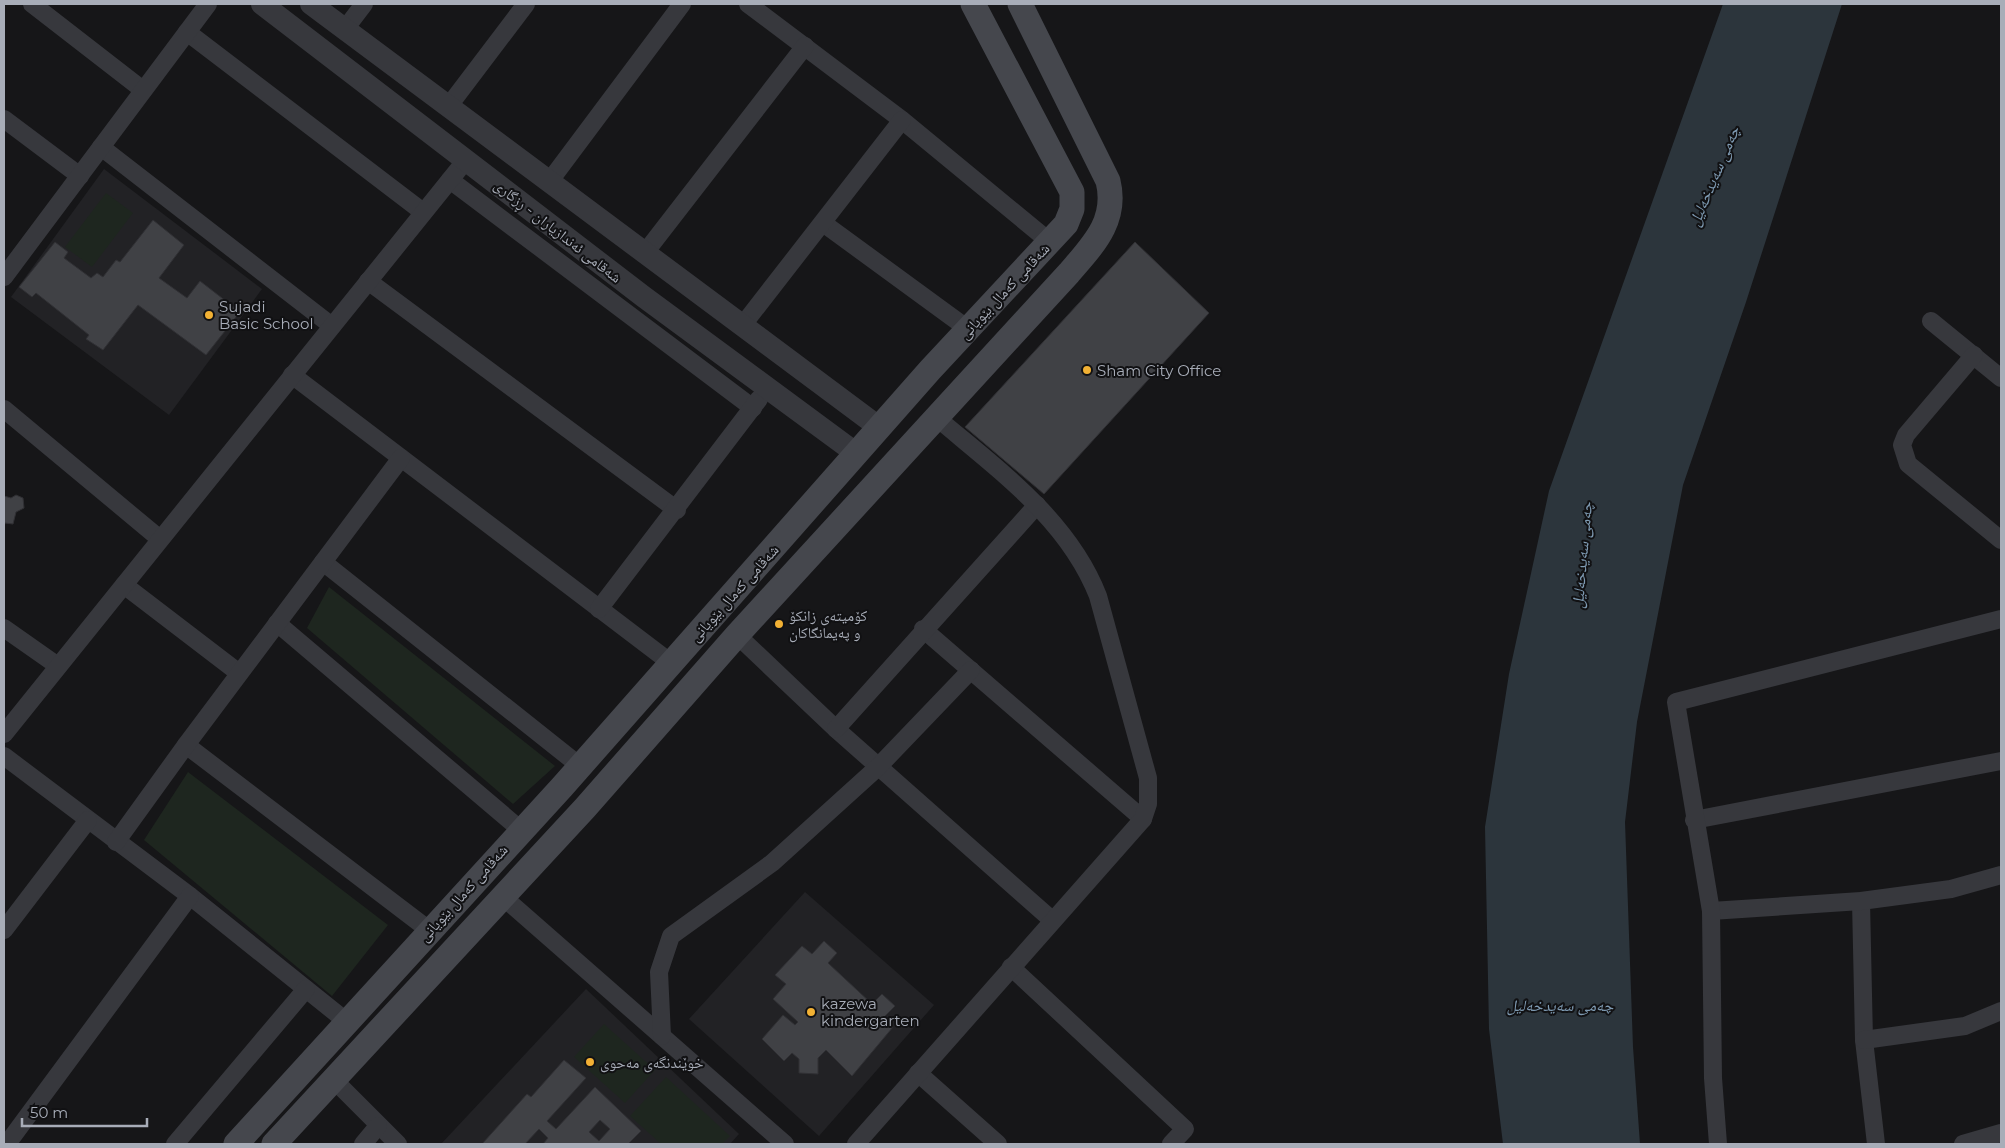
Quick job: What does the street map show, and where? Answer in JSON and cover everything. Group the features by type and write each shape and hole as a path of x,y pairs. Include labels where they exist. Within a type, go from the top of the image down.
{"main road":[{"name":"شەقامی کەمال بێویانی","path":"236,1144 520,830 562,787 930,370 1066,224 1072,214 1072,192 972,4"},
{"name":"شەقامی کەمال بێویانی","path":"274,1144 585,808 737,635 1090,249 1104,229 1111,208 1110,190 1102,166 1020,4"},
{"path":"930,370 944,372 953,382 957,394"},
{"path":"562,787 565,798 574,805 585,808"}],"street":[{"path":"32,4 144,90"},
{"path":"4,277 208,4"},
{"name":"شەقامی ئەندازیاران - ڕزگاری","path":"262,4 644,297 857,454"},
{"path":"311,4 880,428"},
{"path":"345,29 364,4"},
{"path":"448,107 526,4"},
{"path":"549,182 682,4"},
{"path":"748,4 902,120 1050,242"},
{"path":"187,32 423,212"},
{"path":"644,254 805,46"},
{"path":"384,98 403,73"},
{"path":"4,119 80,176"},
{"path":"742,326 902,120"},
{"path":"102,147 332,326"},
{"path":"4,734 466,160"},
{"path":"450,180 753,408"},
{"path":"823,223 968,330"},
{"path":"368,281 677,510"},
{"path":"1931,321 2001,378"},
{"path":"1974,355 1906,435 1902,445 1908,464 2001,540"},
{"path":"292,375 671,663"},
{"path":"599,610 768,388"},
{"path":"4,409 160,539"},
{"path":"856,1144 1143,819 1148,804 1148,778 1098,596 1080,559 1037,504 936,417"},
{"path":"116,842 239,673 401,458"},
{"path":"836,729 923,629 1037,504"},
{"path":"323,562 580,766"},
{"path":"124,585 239,673"},
{"path":"1718,1144 1713,1078 1711,911 1694,820 1676,702 2001,619"},
{"path":"277,623 520,830"},
{"path":"4,628 58,666"},
{"path":"923,629 1143,819"},
{"path":"737,635 836,729 1052,920"},
{"path":"662,1036 659,972 671,936 772,863 878,767 971,670"},
{"path":"186,745 429,930"},
{"path":"4,756 190,896 346,1022"},
{"path":"1694,820 2001,760"},
{"path":"4,930 88,820"},
{"path":"1711,911 1861,900 1951,889 2001,875"},
{"path":"8,1144 190,896"},
{"path":"502,896 785,1144"},
{"path":"1861,900 1864,1040 1876,1144"},
{"path":"1011,967 1185,1130 1171,1144"},
{"path":"175,1144 306,989"},
{"path":"1864,1040 1965,1026 2001,1012"},
{"path":"918,1073 998,1144"},
{"path":"333,1080 398,1144"},
{"path":"363,1144 378,1126"},
{"path":"1963,1144 2001,1132"}],"shaded area":[{"path":"104,169 262,289 169,415 11,297"},
{"path":"106,193 133,213 92,267 65,247"},
{"path":"329,587 555,766 513,804 307,628"},
{"path":"188,772 388,925 332,996 144,840"},
{"name":"kazewa kindergarten","path":"805,892 934,1005 819,1136 689,1019"},
{"name":"خوێندنگەی مەحوی","path":"586,989 739,1134 730,1144 441,1144"},
{"path":"604,1024 655,1070 625,1103 574,1057"},
{"path":"666,1077 730,1136 722,1144 661,1144 630,1116"}],"water":[{"name":"چەمی سەیدخەلیل","path":"1723,4 1842,4 1746,302 1683,485 1637,722 1625,822 1633,1047 1640,1144 1503,1144 1489,1029 1485,827 1509,674 1549,491"}],"building":[{"path":"153,220 184,245 159,278 187,298 200,281 240,312 206,355 138,305 103,350 86,339 89,335 36,293 32,297 19,287 55,242 68,252 64,258 91,278 97,273 103,277 116,260 120,262"},
{"name":"Sham City Office","path":"1135,242 1209,313 1044,494 965,427"},
{"path":"16,495 23,498 24,508 16,512 13,524 5,523 4,527 4,496 11,498"},
{"path":"824,941 837,953 828,963 872,1004 882,994 895,1006 883,1018 893,1027 852,1076 826,1050 818,1058 818,1074 799,1073 799,1059 792,1053 784,1061 762,1039 783,1015 795,1025 798,1022 773,999 786,984 775,975 802,946 812,954"},
{"path":"564,1060 586,1078 547,1121 556,1129 595,1087 641,1131 628,1144 543,1144 548,1138 539,1129 525,1144 482,1144 527,1094 531,1097","holes":["600,1120 610,1129 599,1141 589,1132"]}],"place":[{"name":"Sujadi Basic School","path":"209,315"},
{"name":"Sham City Office","path":"1087,370"},
{"name":"کۆمیتەی زانکۆ و پەیمانگاکان","path":"779,624"},
{"name":"kazewa kindergarten","path":"811,1012"},
{"name":"خوێندنگەی مەحوی","path":"590,1062"}]}
